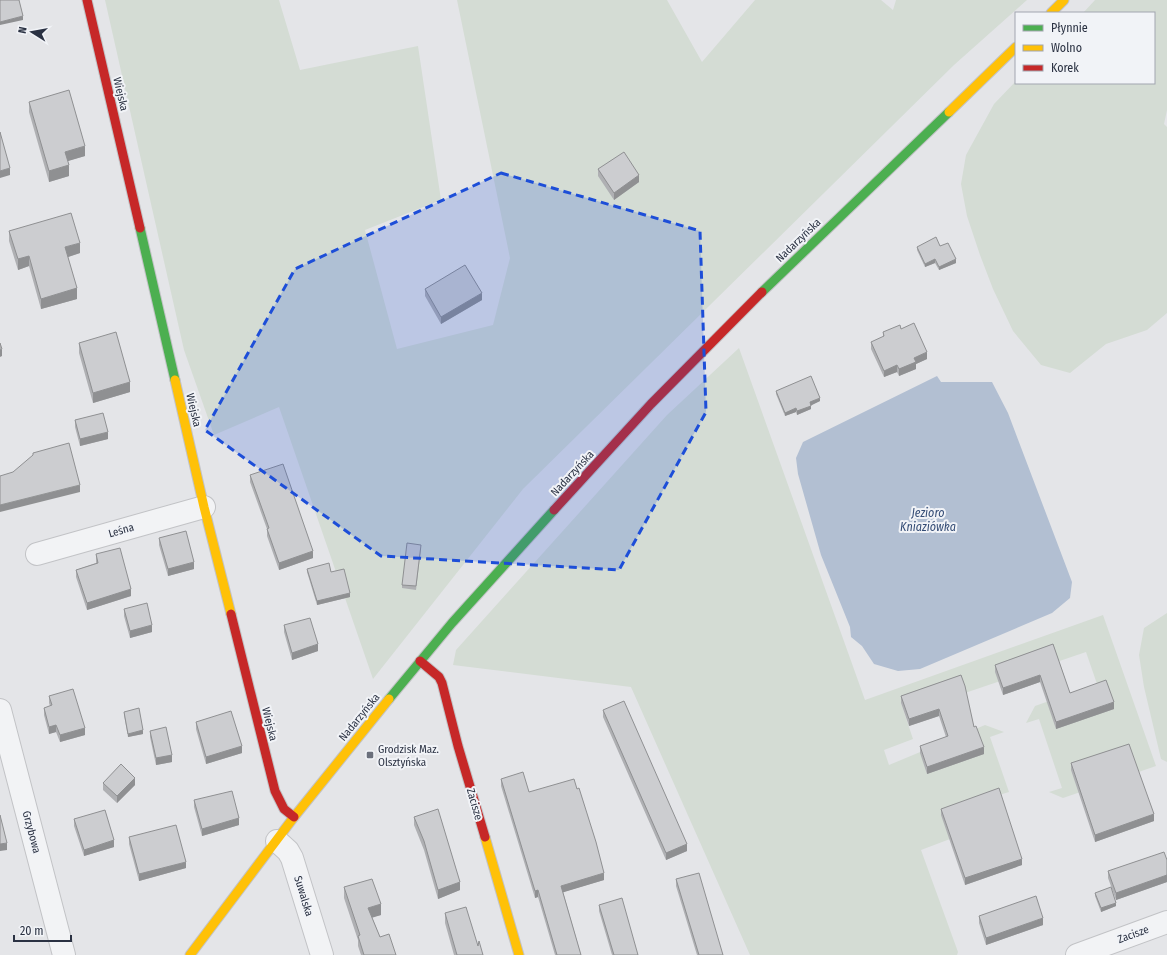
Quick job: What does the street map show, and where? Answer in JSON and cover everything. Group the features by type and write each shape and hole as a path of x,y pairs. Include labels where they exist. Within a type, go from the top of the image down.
{"street":[{"name":"Wiejska","path":"87,0 204,507 275,791 284,809 294,817"},
{"path":"1052,12 1064,0"},
{"name":"Nadarzyńska","path":"190,955 294,817 353,742 420,661 511,557 686,368 731,322 1015,48"},
{"name":"Leśna","path":"37,554 204,507"},
{"name":"Zacisze","path":"420,661 439,677 442,683 458,746 519,955"},
{"name":"Grzybowa","path":"0,710 64,955"},
{"name":"Suwalska","path":"277,841 288,851 292,858 322,955"},
{"name":"Zacisze","path":"1076,955 1167,922"}],"highlighted area":[{"path":"501,173 700,231 706,412 619,570 381,556 205,430 295,269"}],"shaded area":[{"path":"105,0 279,0 300,70 418,46 441,200 365,230 397,349 493,325 510,258 457,0 667,0 702,62 755,0 881,0 893,10 896,0 1027,0 954,65 523,489 373,679 279,407 214,435 184,350"},
{"path":"1095,0 1167,0 1167,110 1164,124 1167,127 1167,313 1147,330 1106,344 1070,373 1041,365 1013,331 993,289 980,255 967,216 961,184 966,155 994,104 1015,82 1015,84 1155,84 1155,12 1084,12"},
{"path":"739,348 865,700 1103,615 1156,766 1063,798 1049,792 1062,788 1039,719 1026,723 1035,706 1097,684 1086,652 965,693 901,703 913,739 884,750 889,765 985,725 1004,732 990,737 1009,792 999,795 950,839 921,850 958,952 957,955 750,955 631,687 453,665 456,650 667,415"},
{"path":"1167,613 1167,762 1161,759 1144,687 1139,655 1144,628"}],"water":[{"name":"Jezioro Kniaziówka","path":"937,376 941,382 992,382 1008,413 1072,582 1070,598 1052,613 920,669 898,671 874,664 862,646 851,637 850,627 821,555 798,474 796,458 803,442"}],"building":[{"path":"0,0 19,0 23,16 0,22"},
{"path":"69,90 85,146 65,152 69,165 49,171 29,102"},
{"path":"0,132 10,168 0,171"},
{"path":"624,152 639,175 614,193 598,169"},
{"path":"71,213 80,243 65,247 77,288 41,299 29,256 18,259 9,231"},
{"path":"936,237 940,246 948,243 956,259 939,267 935,259 925,264 917,247"},
{"path":"465,265 482,293 441,317 425,289"},
{"path":"914,323 927,352 914,358 916,362 899,369 897,365 884,371 871,342 884,336 883,332 900,325 901,329"},
{"path":"116,332 130,382 93,393 79,343"},
{"path":"811,376 820,398 810,402 811,406 797,411 796,408 785,413 776,391"},
{"path":"103,413 108,432 80,439 75,420"},
{"path":"69,443 80,485 0,505 0,476 13,472 33,455 33,453"},
{"path":"283,464 313,551 279,563 267,529 269,528 250,475"},
{"path":"186,531 194,562 168,569 159,538"},
{"path":"407,543 421,545 416,586 402,585"},
{"path":"120,548 131,589 87,603 76,570 98,563 96,554"},
{"path":"329,563 331,572 344,569 350,593 317,601 307,569"},
{"path":"147,603 152,625 130,631 124,609"},
{"path":"310,618 318,644 292,653 284,625"},
{"path":"1053,644 1070,693 1106,680 1114,702 1056,722 1040,675 1003,688 995,665"},
{"path":"961,675 965,686 974,727 976,726 984,747 927,767 920,746 948,736 939,709 909,719 901,696"},
{"path":"73,689 85,728 60,735 56,725 49,727 44,708 52,705 49,696"},
{"path":"624,701 687,844 666,853 603,710"},
{"path":"139,708 143,730 128,734 124,712"},
{"path":"231,711 242,746 206,757 196,722"},
{"path":"166,727 172,755 156,758 150,731"},
{"path":"1129,744 1154,814 1095,835 1071,763"},
{"path":"121,764 135,778 117,796 103,783"},
{"path":"523,772 529,792 574,779 577,789 579,788 604,873 561,886 581,955 557,955 538,890 535,891 501,779"},
{"path":"999,788 1022,859 965,878 941,809"},
{"path":"232,791 239,818 202,829 194,800"},
{"path":"438,809 460,882 438,890 424,841 414,817"},
{"path":"105,810 114,840 84,850 74,819"},
{"path":"0,815 7,843 0,844"},
{"path":"176,825 186,862 139,874 129,837"},
{"path":"1164,852 1167,860 1167,875 1116,893 1108,871"},
{"path":"699,873 723,955 699,955 676,879"},
{"path":"372,879 381,904 368,908 380,937 389,934 396,955 364,955 358,936 360,935 344,887"},
{"path":"1111,887 1116,903 1101,908 1095,893"},
{"path":"1036,896 1043,918 986,938 979,916"},
{"path":"622,898 638,955 614,955 599,905"},
{"path":"466,907 478,946 479,941 483,955 457,955 445,913"}],"traffic: fast":[{"path":"762,292 949,112"},
{"path":"140,228 175,380"},
{"path":"389,699 452,623 554,510"}],"traffic: slow":[{"path":"1052,12 1064,0"},
{"path":"949,112 1015,48"},
{"path":"175,380 204,507 231,614"},
{"path":"190,955 294,817 389,699"},
{"path":"485,837 519,955"}],"traffic: jam":[{"path":"87,0 140,228"},
{"path":"554,510 651,404 762,292"},
{"path":"231,614 275,791 284,809 294,817"},
{"path":"420,661 439,677 442,683 458,746 485,837"}],"place":[{"name":"Grodzisk Maz. Olsztyńska","path":"370,755"}]}
